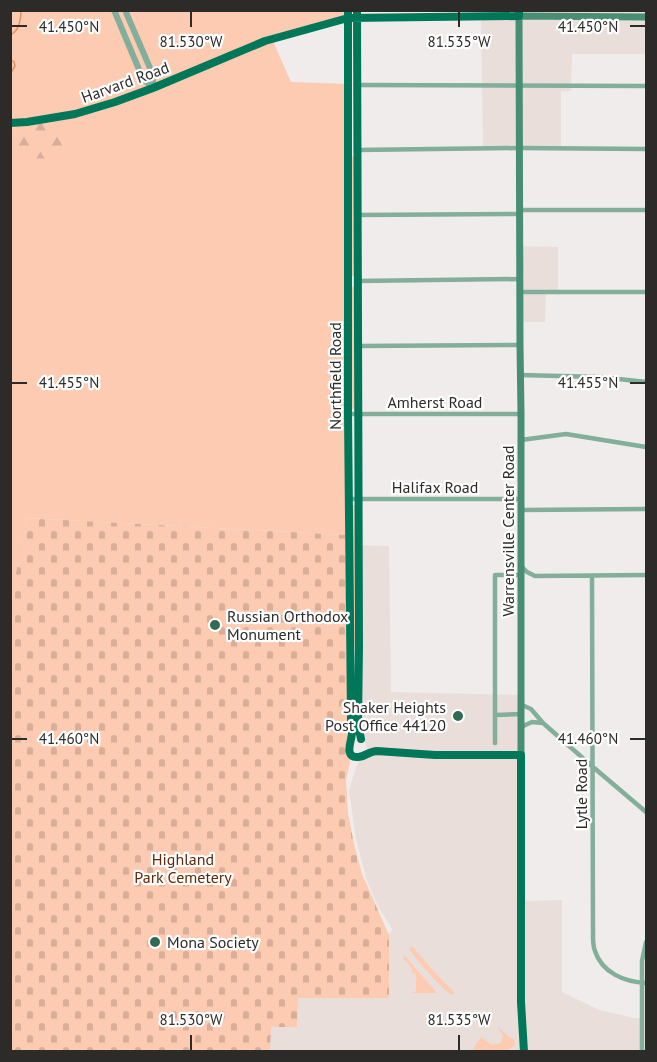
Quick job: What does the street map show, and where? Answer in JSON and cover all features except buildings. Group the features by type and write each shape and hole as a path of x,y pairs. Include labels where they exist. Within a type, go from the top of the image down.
{"main road":[{"name":"Harvard Road","path":"10,123 75,114 115,102 265,41 348,14 519,13"},
{"path":"519,13 646,17"},
{"name":"Warrensville Center Road","path":"519,13 522,574 521,994 524,1052"},
{"name":"Northfield Road","path":"348,14 352,150 357,215 358,724 364,741"},
{"name":"Northfield Road","path":"351,741 348,281 357,14"},
{"path":"420,754 374,746 357,739 351,741 349,745 353,756 361,757 369,752 377,751 420,754 521,755"},
{"path":"364,741 367,747 365,754"}],"street":[{"path":"114,10 143,79 153,88"},
{"path":"125,10 153,75 153,88"},
{"path":"356,85 646,86"},
{"path":"352,150 646,149"},
{"path":"357,215 646,210"},
{"path":"348,281 520,279"},
{"path":"520,292 646,292"},
{"path":"358,346 520,345"},
{"path":"520,375 600,377 646,382"},
{"name":"Amherst Road","path":"348,414 521,414"},
{"path":"521,440 566,434 646,447"},
{"name":"Halifax Road","path":"349,499 521,499"},
{"path":"521,510 646,509"},
{"path":"521,566 535,576"},
{"name":"Warrensville Center Road","path":"495,743 495,575 522,574"},
{"path":"522,586 527,579 535,576 646,575"},
{"name":"Lytle Road","path":"592,576 592,936 594,951 612,974 629,982 644,983"},
{"path":"522,705 531,709 543,723 592,767 646,812"},
{"path":"495,714 521,714"},
{"path":"521,728 532,722 543,723"},
{"path":"642,1052 644,983 642,961 646,942"}],"shaded area":[{"path":"519,10 646,11 646,54 572,54 571,91 561,91 561,149 483,149 481,17 519,16"},
{"path":"520,246 558,247 558,292 546,292 545,322 520,322"},
{"path":"358,545 389,546 391,692 522,695 522,901 562,900 562,992 599,1010 641,1018 642,1051 270,1052 270,1027 298,998 389,998 389,935 392,929 367,881 356,839 349,790 357,765 367,752 365,741 361,739"}],"green space":[{"path":"11,11 348,11 348,18 272,39 291,82 348,84 351,158 353,156 354,158 354,276 352,276 344,164 346,535 27,518 11,603"},
{"path":"65,116 72,145 70,158 11,159 10,123"},
{"path":"353,286 355,288 355,409 352,409 351,288"},
{"path":"352,505 355,505 355,650 352,626"},
{"name":"Highland Park Cemetery","path":"27,518 346,535 347,653 351,734 347,748 350,762 346,780 348,813 362,874 389,935 389,998 298,998 297,1027 271,1027 270,1051 11,1051 10,603"},
{"path":"412,946 454,992 453,994 445,990 423,967 409,949"},
{"path":"404,955 437,993 412,993 416,991 416,974 412,973 412,968 404,959"},
{"path":"498,1027 515,1040 514,1046 507,1051 473,1051 481,1037 492,1045 501,1043 503,1036"}],"waterway":[{"path":"10,35 17,28 21,10"},
{"path":"10,59 15,66 10,74"}],"place":[{"name":"Russian Orthodox Monument","path":"215,625"},
{"name":"Shaker Heights Post Office 44120","path":"458,716"},
{"name":"Mona Society","path":"155,942"}]}
